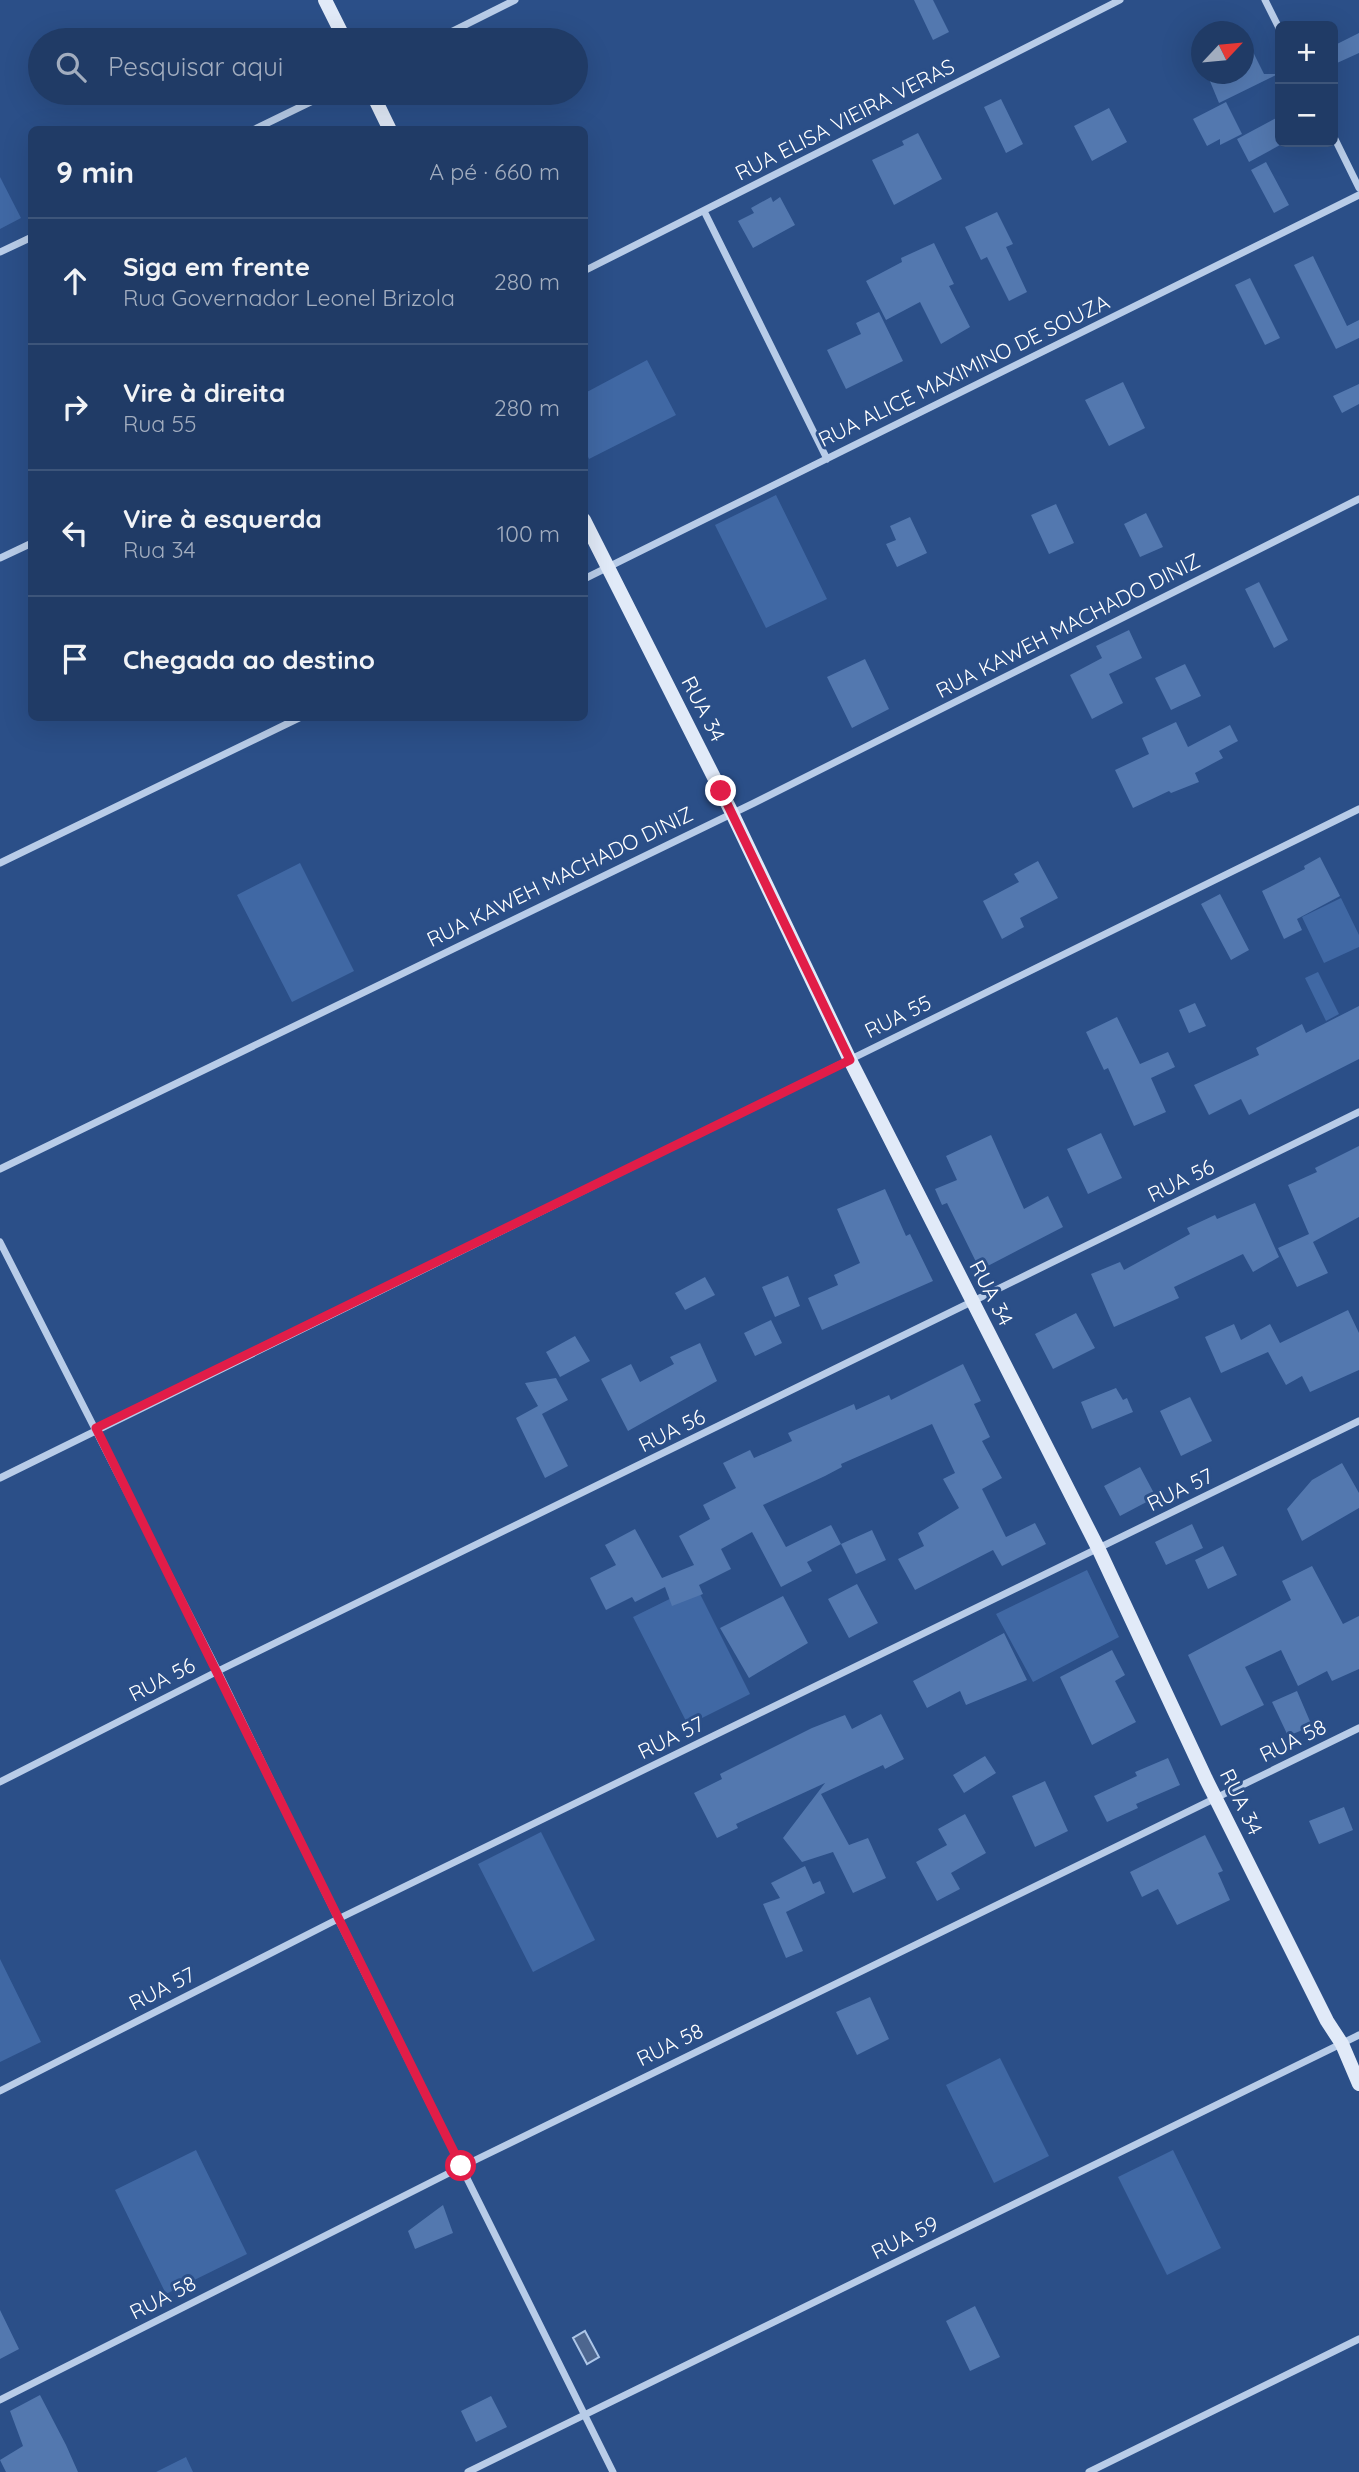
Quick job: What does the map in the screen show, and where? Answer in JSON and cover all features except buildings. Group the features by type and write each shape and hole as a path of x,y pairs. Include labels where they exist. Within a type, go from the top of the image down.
{"street":[{"path":"325,0 339,28"},
{"path":"459,28 515,0"},
{"name":"RUA ELISA VIEIRA VERAS","path":"588,269 1120,0"},
{"path":"1265,0 1276,21"},
{"path":"261,126 304,105"},
{"path":"378,105 388,126"},
{"path":"1338,145 1359,188"},
{"name":"RUA ALICE MAXIMINO DE SOUZA","path":"588,577 1359,195"},
{"path":"704,211 827,459"},
{"path":"0,252 28,239"},
{"name":"RUA KAWEH MACHADO DINIZ","path":"0,1169 732,813 1359,499"},
{"name":"RUA 34","path":"588,528 732,813 850,1060 1099,1550 1154,1671 1327,2021 1342,2044 1359,2084"},
{"path":"0,558 28,545"},
{"path":"0,863 293,721"},
{"name":"RUA 55","path":"0,1478 96,1428 1359,809"},
{"name":"RUA 56","path":"0,1782 218,1671 975,1303 1359,1112"},
{"path":"0,1242 218,1671 613,2472"},
{"name":"RUA 57","path":"0,2091 338,1919 1359,1421"},
{"name":"RUA 58","path":"0,2400 461,2166 1359,1728"},
{"name":"RUA 59","path":"468,2472 1359,2035"},
{"path":"1089,2472 1359,2339"}],"shaded area":[{"path":"0,177 21,218 0,229"},
{"path":"647,360 676,415 589,459 588,391"},
{"path":"776,495 827,599 766,628 715,525"},
{"path":"300,863 354,971 292,1002 237,895"},
{"path":"1341,898 1359,935 1359,947 1324,963 1302,917"},
{"path":"1318,972 1339,1014 1326,1021 1305,978"},
{"path":"1087,1570 1119,1637 1033,1682 996,1614"},
{"path":"696,1586 750,1694 688,1725 633,1617"},
{"path":"541,1832 595,1940 533,1972 478,1864"},
{"path":"0,1959 41,2042 0,2062"},
{"path":"1000,2058 1049,2156 994,2183 946,2085"},
{"path":"196,2150 247,2254 166,2294 115,2190"},
{"path":"1173,2150 1221,2248 1167,2275 1118,2177"},
{"path":"585,2331 599,2357 587,2364 573,2338"},
{"path":"186,2457 193,2472 156,2472"}],"route":[{"path":"461,2166 96,1428 850,1060 721,791"}]}
